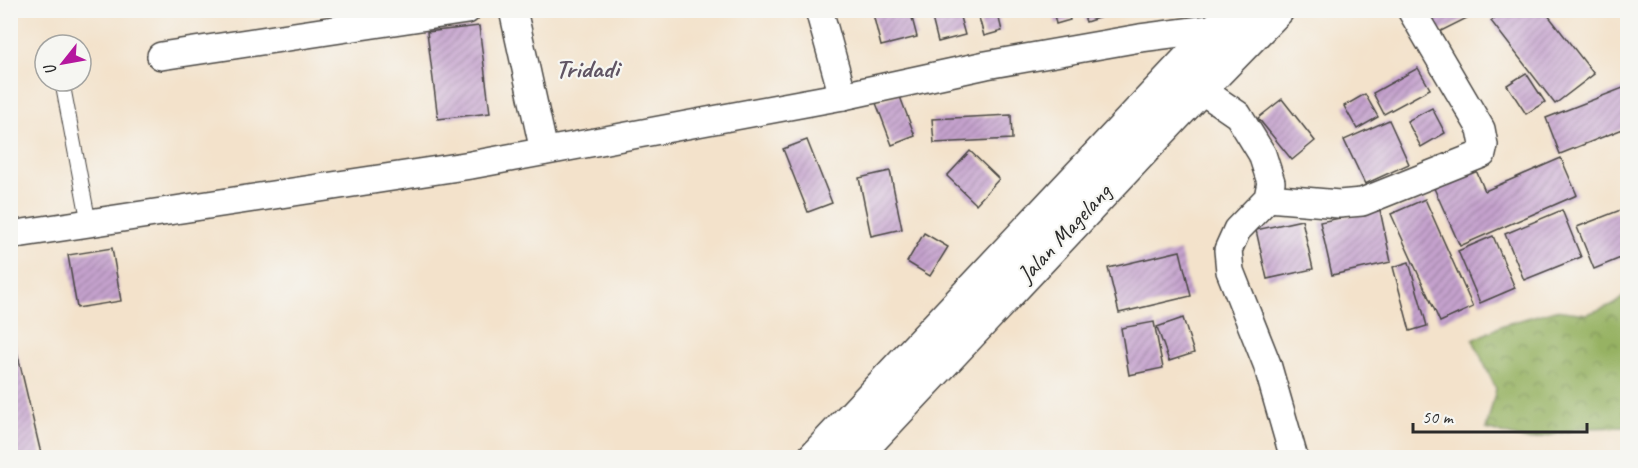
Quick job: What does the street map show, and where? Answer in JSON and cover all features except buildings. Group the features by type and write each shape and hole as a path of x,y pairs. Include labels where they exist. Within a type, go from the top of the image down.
{"highway":[{"name":"Jalan Magelang","path":"853,458 1277,10"},
{"name":"Jalan Magelang","path":"814,458 1226,19"}],"street":[{"path":"161,56 467,10"},
{"path":"513,10 544,152"},
{"path":"819,10 843,96"},
{"path":"1268,198 1339,204 1362,202 1482,154 1484,145 1481,129 1411,10"},
{"path":"10,236 544,152 843,96 986,65 1140,38 1226,19"},
{"path":"1200,89 1238,115 1262,154 1271,182 1268,198 1237,230 1228,250 1230,271 1267,364 1294,458"}],"lane":[{"path":"64,93 89,224"}],"green space":[{"path":"1627,294 1627,427 1583,428 1528,440 1486,429 1496,389 1473,340 1503,325 1555,310 1587,314 1614,304"}],"district":[{"name":"Tridadi","path":"587,68"}]}
